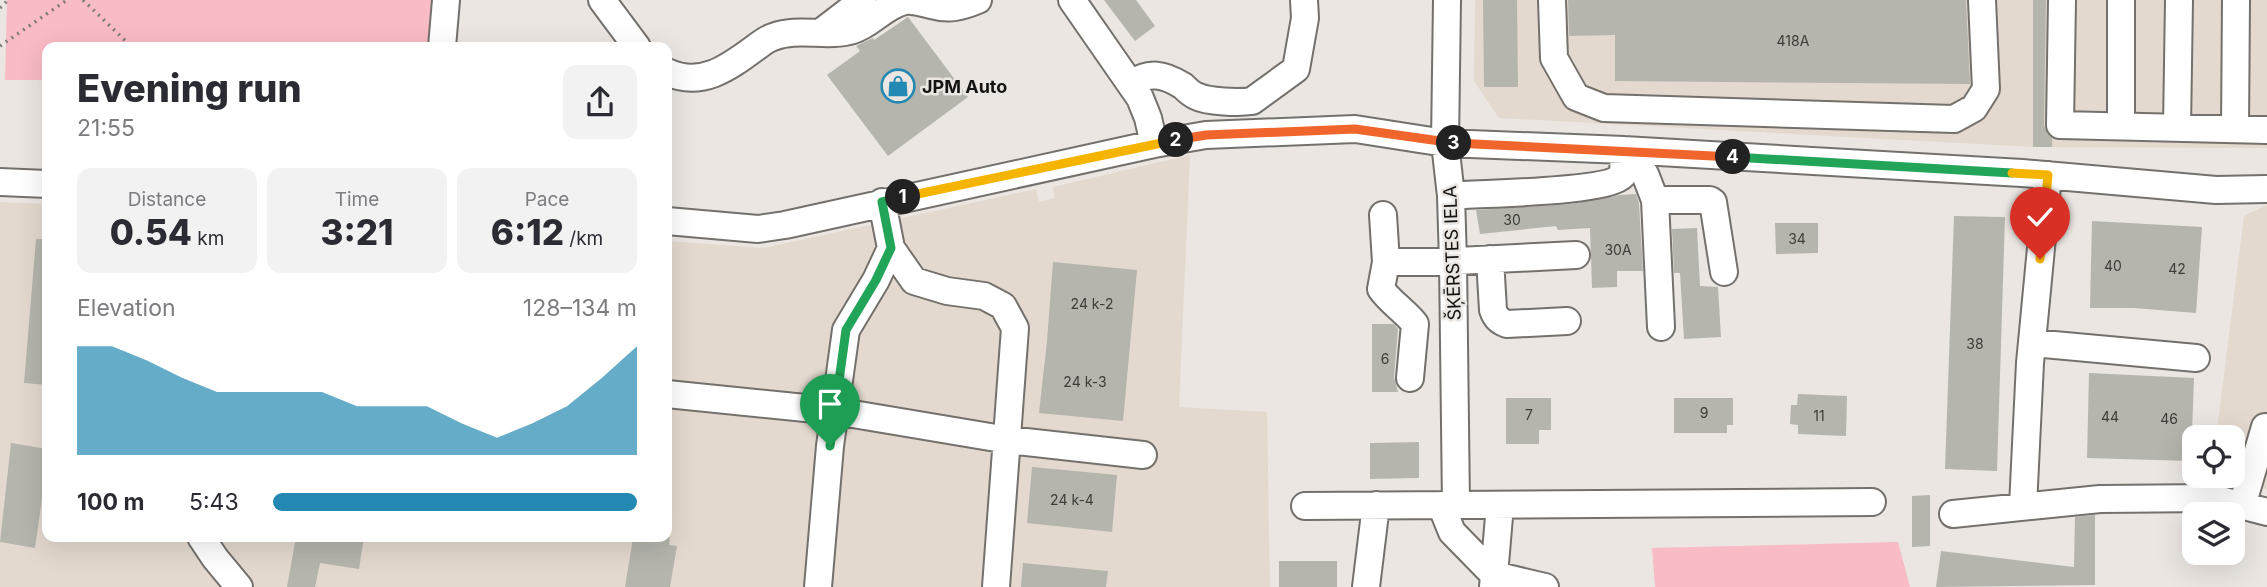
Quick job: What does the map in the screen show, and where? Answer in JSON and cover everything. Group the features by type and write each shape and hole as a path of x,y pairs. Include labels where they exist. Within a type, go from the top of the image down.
{"street":[{"path":"442,42 446,0"},
{"path":"602,0 633,42"},
{"path":"820,33 863,0"},
{"path":"672,74 682,77 706,77 729,67 770,37 856,29 905,0 948,8 961,7 978,0"},
{"path":"1072,0 1132,84 1148,118 1154,144"},
{"path":"1132,84 1143,75 1155,76 1182,86 1201,98 1244,103 1252,101 1296,69 1305,19 1304,0"},
{"name":"ŠĶĒRSTES IELA","path":"1447,0 1446,143 1453,261 1448,505"},
{"path":"1552,0 1554,58 1576,97 1604,108 1954,119 1974,108 1986,89 1982,0"},
{"path":"2062,0 2060,125 2267,130"},
{"path":"2121,0 2122,127"},
{"path":"2177,128 2179,0"},
{"path":"2235,129 2236,0"},
{"path":"672,221 758,229 1206,135 1355,129 1446,143 2048,175 2216,190 2267,189"},
{"path":"1451,196 1553,190 1615,182 1623,175 1623,154"},
{"path":"1623,154 1645,174 1655,200 1661,327"},
{"path":"2023,506 2032,343 2048,175"},
{"path":"0,182 42,184"},
{"path":"1655,200 1713,202 1724,272"},
{"path":"882,202 891,248 914,281 947,291 984,296 1003,306 1015,328 996,587"},
{"path":"1383,215 1386,262 1381,289 1415,324 1410,378"},
{"path":"818,587 830,446 846,330 876,280 891,248"},
{"path":"1386,262 1576,255"},
{"path":"1490,259 1493,310 1500,322 1507,324 1567,321"},
{"path":"2032,343 2196,358"},
{"path":"672,395 835,411 1008,440 1143,455"},
{"path":"1953,514 2100,499 2213,498 2254,509 2264,427"},
{"path":"1305,506 1872,502"},
{"path":"1366,587 1376,505"},
{"path":"1448,505 1452,532 1494,581 1545,587"},
{"path":"1494,581 1500,505"},
{"path":"204,542 239,587"}],"path":[{"path":"0,8 8,0"},
{"path":"0,46 67,0"},
{"path":"83,0 127,42"}],"shaded area":[{"path":"7,0 433,0 433,32 429,42 42,42 42,80 5,80"},
{"path":"1475,0 2267,0 2267,148 2033,147 1499,118 1474,81"},
{"path":"1190,155 1179,407 1267,412 1270,587 0,587 0,202 42,204 42,542 672,542 672,241 763,248 1036,189 1039,202 1055,198 1053,187"},
{"path":"2267,205 2267,490 2245,476 2245,425 2218,425 2244,216"},
{"path":"1898,542 1910,587 1655,587 1652,548"}],"building":[{"path":"1104,0 1136,0 1155,26 1135,41"},
{"path":"1483,0 1517,0 1518,87 1484,87"},
{"path":"1568,0 1966,0 1970,84 1615,81 1615,35 1569,36"},
{"path":"2033,0 2046,0 2044,125 2052,139 2052,147 2033,147"},
{"name":"JPM Auto","path":"908,17 968,97 888,156 827,75 860,51 856,46 873,38 874,40"},
{"path":"1636,194 1639,203 1643,271 1617,271 1617,287 1592,288 1590,228 1558,230 1556,226 1480,234 1476,210 1571,204"},
{"path":"1954,216 2005,217 1997,471 1945,469"},
{"path":"2092,221 2202,227 2196,313 2090,308"},
{"path":"1775,223 1818,223 1818,253 1776,254"},
{"path":"1697,228 1700,286 1718,287 1721,337 1684,339 1680,273 1674,273 1672,229"},
{"path":"36,239 42,239 42,385 24,383"},
{"path":"1053,262 1137,270 1123,421 1039,413"},
{"path":"1372,324 1394,324 1398,329 1394,377 1398,392 1372,392"},
{"path":"2089,373 2194,378 2192,425 2182,425 2182,461 2087,458"},
{"path":"1798,394 1847,396 1846,436 1798,434 1798,425 1790,424 1791,405 1797,405"},
{"path":"1506,398 1551,398 1551,430 1539,430 1539,444 1506,444"},
{"path":"1674,398 1733,398 1733,425 1727,425 1727,433 1674,433"},
{"path":"1419,442 1419,478 1370,479 1370,443"},
{"path":"11,443 42,448 42,499 35,548 0,542"},
{"path":"1032,467 1117,475 1112,532 1027,523"},
{"path":"1930,495 1930,546 1912,547 1912,496"},
{"path":"2095,515 2095,585 1936,587 1941,551 2074,567 2075,517"},
{"path":"295,542 363,542 359,569 320,563 315,587 287,587"},
{"path":"632,542 669,542 669,545 677,546 670,587 625,587"},
{"path":"1279,561 1337,561 1337,587 1279,587"},
{"path":"1023,563 1108,571 1106,587 1021,587"}],"place":[{"name":"JPM Auto","path":"898,86"}],"route":[{"path":"830,446 846,330 876,280 891,248 882,202 1206,135 1355,129 1446,143 1623,150 2048,175 2040,259"}]}
